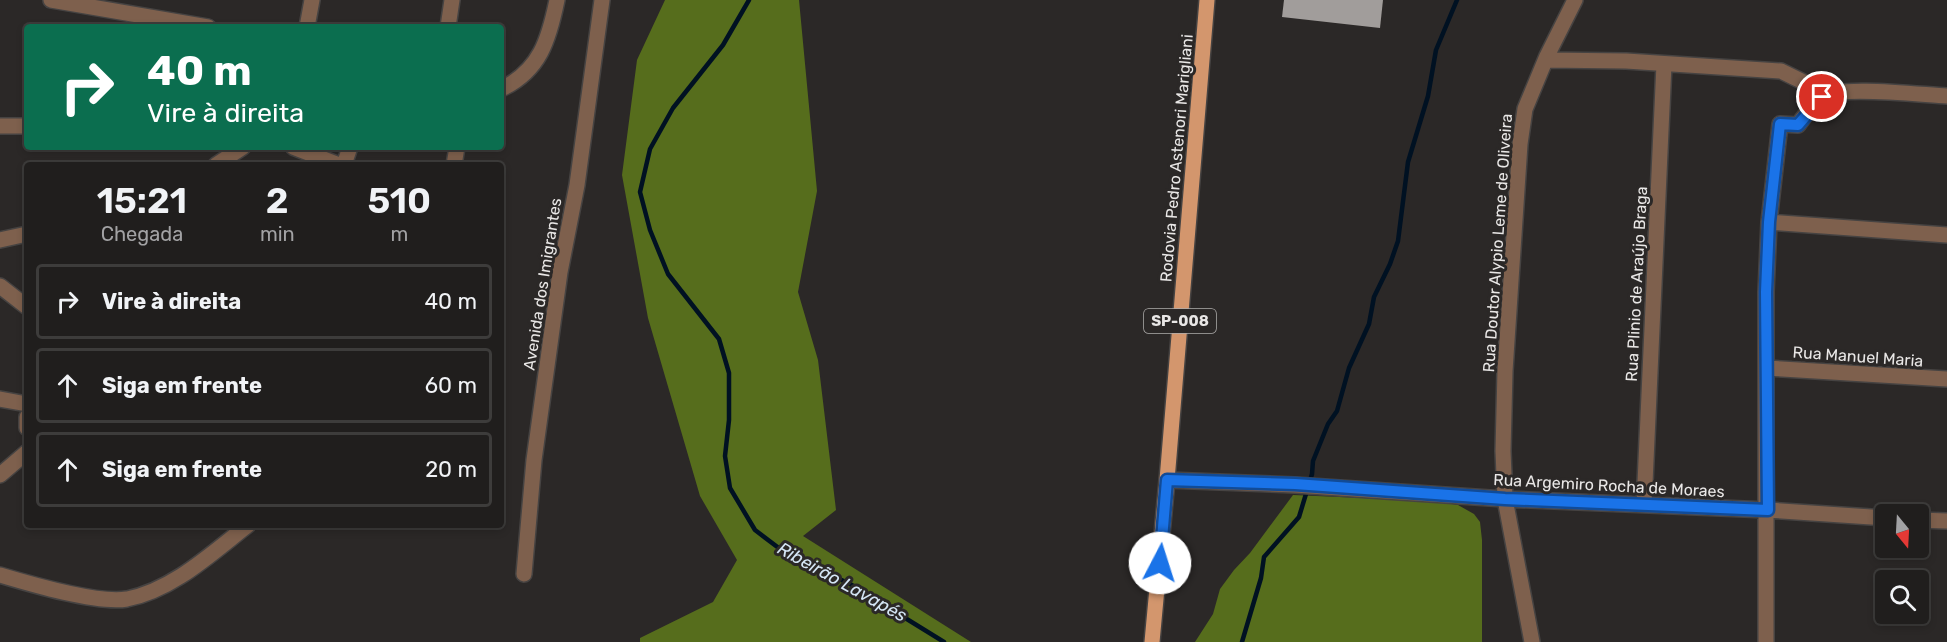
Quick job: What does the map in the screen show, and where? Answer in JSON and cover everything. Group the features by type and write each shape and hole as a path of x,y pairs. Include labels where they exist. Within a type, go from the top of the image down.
{"main road":[{"name":"Rodovia Pedro Astenori Marigliani","path":"1152,642 1207,0"}],"street":[{"path":"51,0 191,24"},
{"path":"308,24 312,0"},
{"path":"448,24 452,0"},
{"path":"504,86 523,75 534,64 548,35 557,0"},
{"name":"Avenida dos Imigrantes","path":"524,574 534,460 558,284 577,185 602,0"},
{"name":"Rua Doutor Alypio Leme de Oliveira","path":"1532,642 1516,569 1505,499 1503,451 1505,371 1520,144 1525,109 1575,0"},
{"path":"1546,60 1781,71 1825,95 1863,91 1947,96"},
{"name":"Rua Plinio de Araújo Braga","path":"1644,505 1664,64"},
{"path":"1766,642 1768,510 1766,292 1769,222 1780,124 1798,125 1825,95"},
{"path":"0,126 24,126"},
{"path":"220,162 238,150"},
{"path":"300,150 331,162"},
{"path":"1769,222 1947,235"},
{"path":"0,240 24,235"},
{"path":"0,286 24,305"},
{"name":"Rua Manuel Maria","path":"1766,368 1947,379"},
{"path":"0,399 24,403"},
{"path":"0,475 24,455"},
{"name":"Rua Argemiro Rocha de Moraes","path":"1167,480 1295,484 1505,499 1768,510 1875,517"},
{"path":"1929,520 1947,521"},
{"path":"0,575 101,598 125,599 164,585 192,568 244,528"}],"green space":[{"path":"665,0 799,0 817,191 798,292 818,360 836,510 803,536 971,642 640,642 640,638 713,602 737,560 700,496 648,318 622,175 637,60"},
{"path":"1293,495 1433,501 1458,505 1474,514 1480,522 1482,540 1482,642 1195,642 1213,614 1220,589"}],"building":[{"path":"1284,0 1383,0 1380,28 1282,17"}],"waterway":[{"name":"Ribeirão Lavapés","path":"749,0 723,45 673,108 650,149 640,192 650,230 668,274 719,339 729,373 729,420 725,456 730,488 755,530 788,555 850,584 944,642"},
{"path":"1242,642 1261,578 1264,557 1299,517 1312,474 1313,461 1328,424 1337,411 1349,368 1369,324 1374,297 1398,241 1408,162 1428,96 1436,50 1457,0"}],"route":[{"path":"1160,563 1167,480 1295,484 1505,499 1768,510 1766,292 1769,222 1780,124 1798,125 1822,97"}]}
